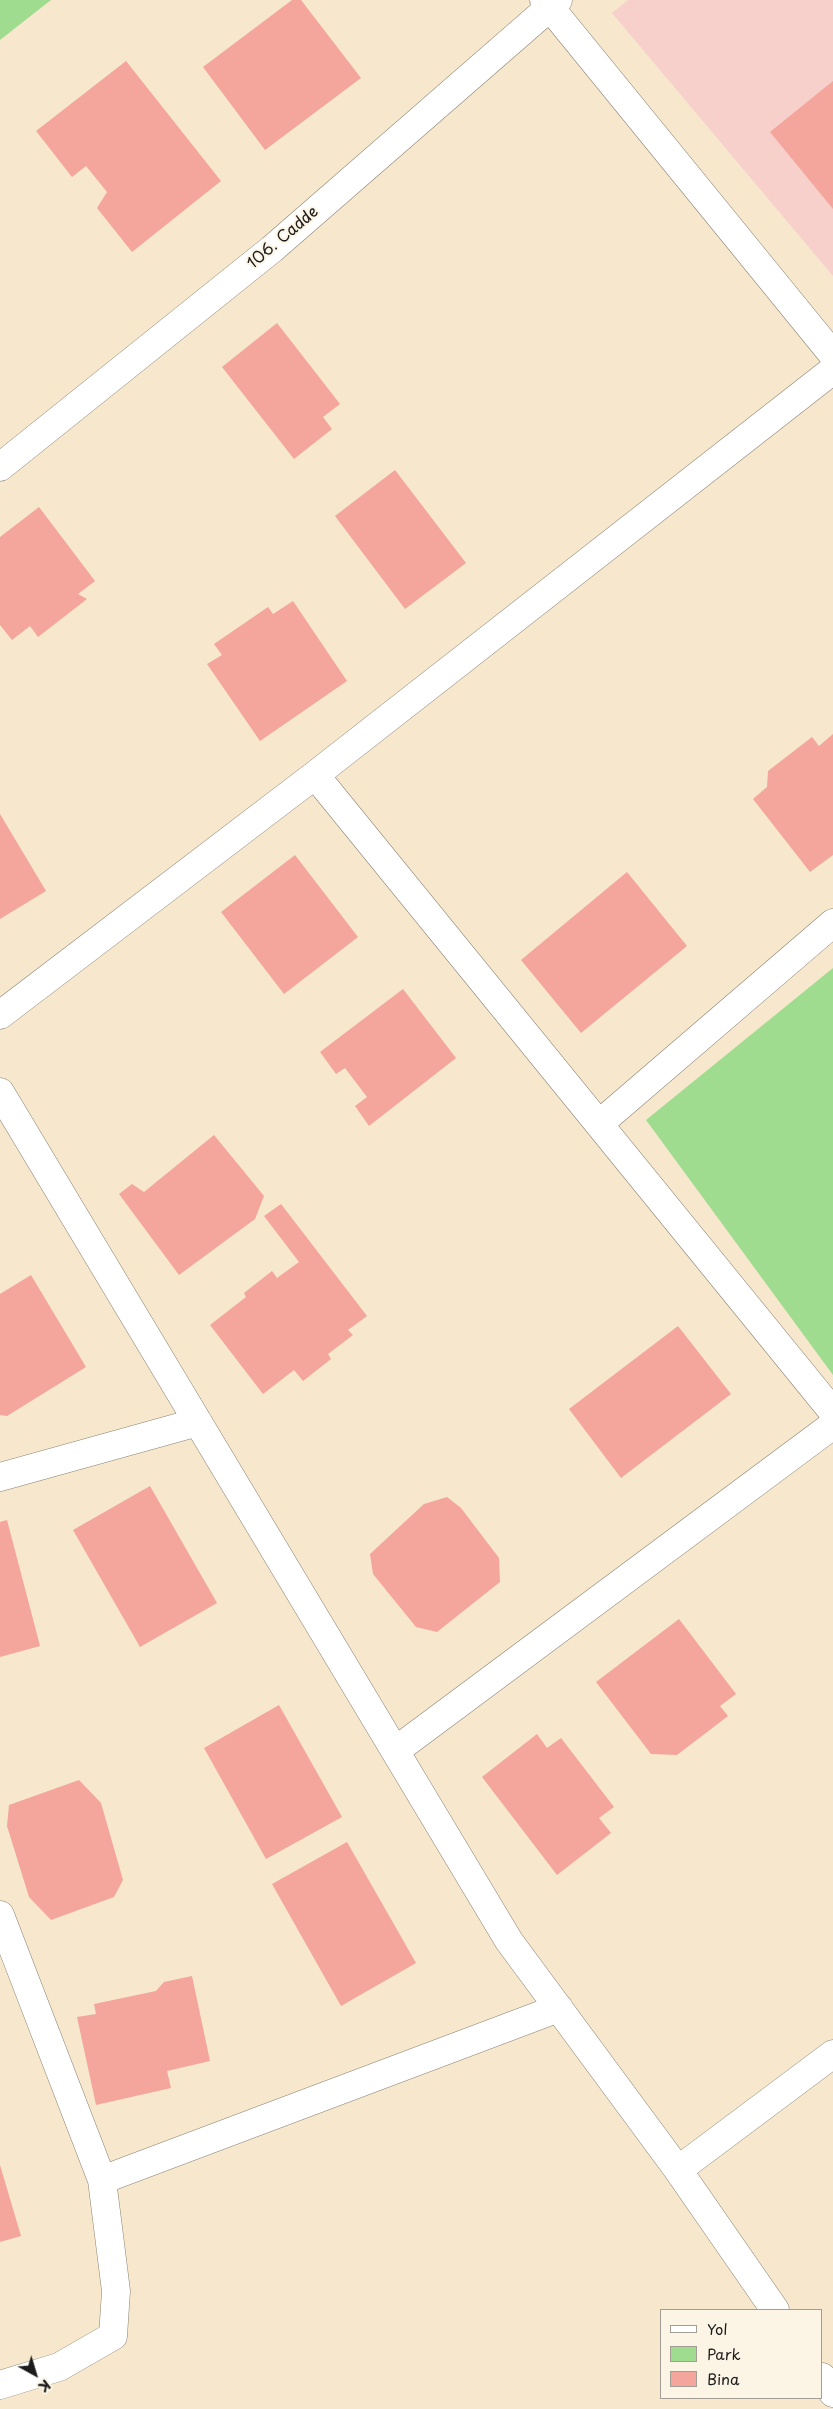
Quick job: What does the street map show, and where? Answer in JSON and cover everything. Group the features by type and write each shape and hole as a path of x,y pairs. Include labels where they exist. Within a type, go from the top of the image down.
{"street":[{"path":"551,2 833,355"},
{"name":"106. Cadde","path":"0,467 272,249 551,2"},
{"path":"0,1016 315,775 833,370"},
{"path":"315,775 833,1412"},
{"path":"599,1124 833,923"},
{"path":"0,1092 509,1941 678,2170 774,2309"},
{"path":"0,1476 198,1422"},
{"path":"396,1751 833,1424"},
{"path":"0,1915 102,2180 116,2291 113,2336 59,2367 0,2385"},
{"path":"102,2180 559,2008"},
{"path":"678,2170 833,2054"},
{"path":"823,2378 833,2393"}],"shaded area":[{"path":"628,0 833,0 833,276 612,13"}],"green space":[{"path":"0,0 51,0 0,40"},
{"path":"833,968 833,1375 646,1120"}],"building":[{"path":"292,0 301,0 361,78 265,150 203,67"},
{"path":"126,61 221,181 132,252 97,208 107,192 86,166 72,177 36,131"},
{"path":"833,81 833,209 770,132"},
{"path":"277,323 340,404 323,417 332,429 294,459 222,367"},
{"path":"395,470 466,563 405,609 335,516"},
{"path":"39,507 95,581 78,594 87,599 38,637 30,626 12,640 0,625 0,537"},
{"path":"293,601 347,681 260,741 207,664 222,655 214,644 268,607 273,614"},
{"path":"833,734 833,855 810,872 753,799 767,787 768,771 812,737 819,746"},
{"path":"0,814 46,891 0,919"},
{"path":"295,855 358,937 284,994 221,912"},
{"path":"627,872 687,946 581,1033 521,960"},
{"path":"403,989 456,1058 369,1126 355,1106 367,1097 345,1068 336,1074 320,1052"},
{"path":"214,1135 264,1196 255,1219 179,1275 119,1194 132,1184 144,1192"},
{"path":"281,1204 367,1316 348,1330 353,1335 328,1354 331,1359 303,1381 294,1370 263,1394 210,1325 246,1297 244,1293 272,1271 277,1278 299,1262 264,1216"},
{"path":"31,1275 86,1367 7,1416 0,1415 0,1294"},
{"path":"678,1326 731,1394 621,1478 569,1409"},
{"path":"150,1486 217,1603 140,1647 73,1530"},
{"path":"447,1497 461,1508 499,1558 500,1582 437,1632 416,1627 373,1574 370,1554 424,1504"},
{"path":"7,1520 40,1646 0,1657 0,1522"},
{"path":"679,1619 736,1694 720,1706 728,1716 677,1755 651,1754 596,1682"},
{"path":"279,1705 342,1817 266,1859 204,1748"},
{"path":"537,1734 547,1748 561,1738 614,1807 599,1818 611,1833 557,1875 482,1777"},
{"path":"79,1780 101,1803 123,1880 114,1897 51,1920 29,1897 7,1826 9,1805"},
{"path":"347,1842 416,1963 341,2006 272,1884"},
{"path":"192,1976 210,2061 167,2071 171,2088 96,2105 77,2017 96,2014 94,2004 156,1991 164,1982"},
{"path":"0,2165 21,2236 0,2242"}]}
